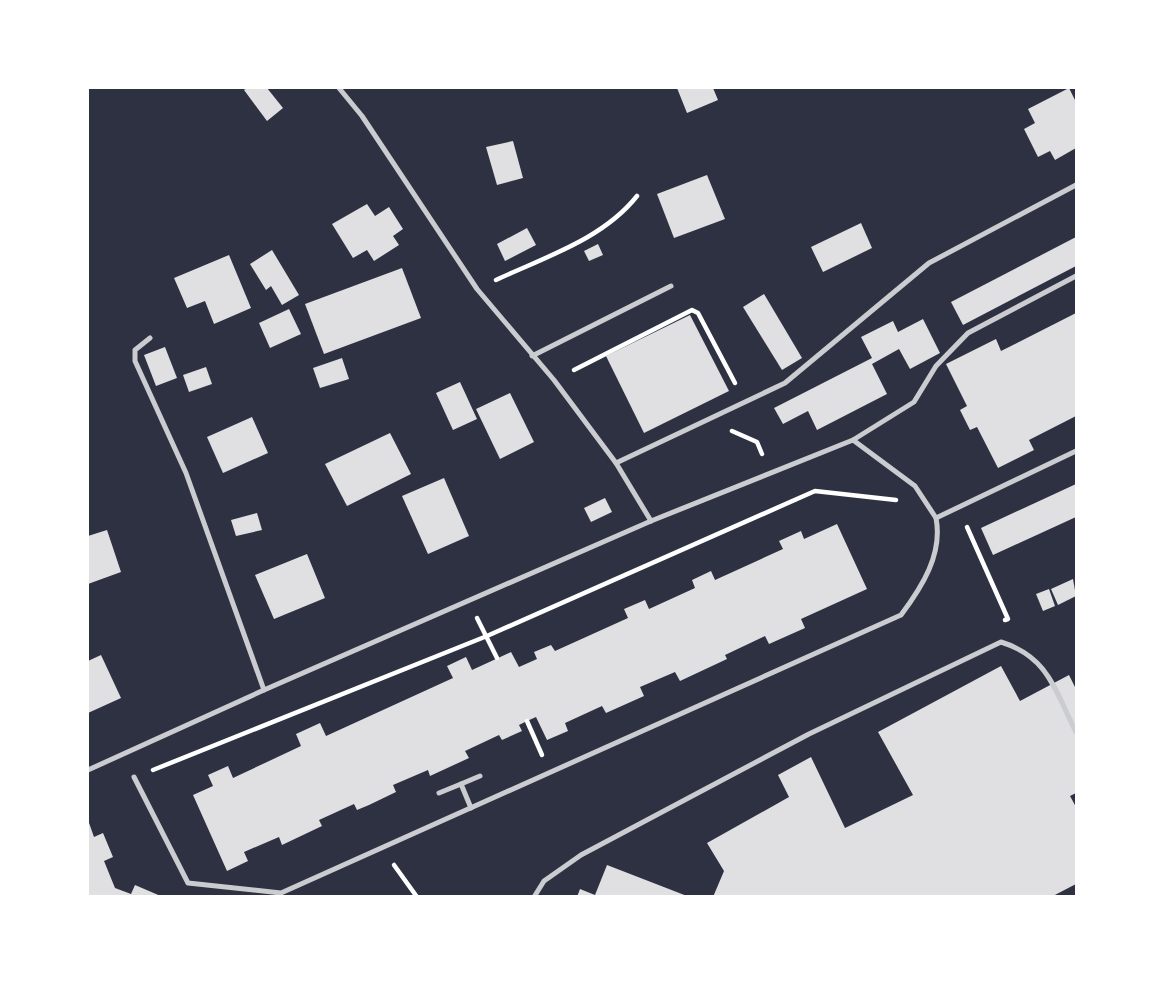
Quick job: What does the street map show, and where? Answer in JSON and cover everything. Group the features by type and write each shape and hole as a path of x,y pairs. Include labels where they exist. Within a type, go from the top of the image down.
{"lane":[{"path":"339,88 362,116 477,289 554,380 616,463 652,521"},
{"path":"616,463 746,404 785,383 929,263 1076,185"},
{"path":"88,770 264,690 652,521 853,440 914,402 936,366 968,333 1076,276"},
{"path":"532,356 671,286"},
{"path":"150,338 135,350 135,361 186,473 264,690"},
{"path":"134,777 188,883 281,893 901,615 916,594 932,561 938,541 936,518 915,486 853,440"},
{"path":"936,518 1076,451"},
{"path":"534,897 544,881 581,855 809,734 1001,642 1023,648 1040,663 1076,732"},
{"path":"439,793 480,776"},
{"path":"461,784 471,808"}],"path":[{"path":"477,289 600,231 621,216 637,196"},
{"path":"554,380 692,310 698,313 746,404"},
{"path":"733,433 757,442 772,473"},
{"path":"134,777 487,636 815,491 927,504"},
{"path":"958,507 1008,619 994,625 1001,642"},
{"path":"478,620 497,658"},
{"path":"527,721 538,745"},
{"path":"381,848 417,897"}],"building":[{"path":"267,88 283,108 267,121 244,90"},
{"path":"677,88 713,88 718,100 687,113"},
{"path":"1069,88 1076,102 1076,148 1055,160 1050,151 1038,157 1024,129 1035,123 1028,109"},
{"path":"513,141 523,178 497,185 486,147"},
{"path":"707,175 725,219 674,238 657,194"},
{"path":"367,204 375,216 389,207 403,229 393,236 399,245 374,261 367,250 353,258 332,224"},
{"path":"861,223 872,248 823,272 811,247"},
{"path":"527,228 536,245 505,261 497,244"},
{"path":"1076,237 1076,266 963,325 951,302"},
{"path":"598,244 603,255 589,261 584,251"},
{"path":"272,250 299,295 282,305 271,286 266,290 250,264"},
{"path":"229,255 251,308 214,324 205,301 187,308 174,278"},
{"path":"402,268 421,318 324,354 305,304"},
{"path":"764,294 802,358 782,370 743,307"},
{"path":"289,309 301,334 270,348 259,323"},
{"path":"1076,313 1076,416 1029,440 1034,450 998,468 977,427 970,430 960,410 967,406 946,364 996,339 1001,351"},
{"path":"690,315 729,391 644,433 606,356"},
{"path":"923,319 940,353 910,369 899,349 872,364 887,394 817,430 808,411 783,424 774,408 872,358 861,337 893,321 898,332"},
{"path":"165,347 177,378 156,386 144,355"},
{"path":"342,358 349,379 320,388 313,368"},
{"path":"206,367 212,384 189,392 183,375"},
{"path":"460,382 477,419 453,430 436,393"},
{"path":"510,393 534,442 500,459 476,409"},
{"path":"252,417 268,453 223,473 207,437"},
{"path":"390,433 411,474 347,506 325,464"},
{"path":"444,478 469,536 428,554 402,496"},
{"path":"1076,484 1076,517 993,555 981,528"},
{"path":"605,498 612,512 591,522 584,508"},
{"path":"257,513 262,530 236,536 231,520"},
{"path":"837,524 867,589 801,619 805,628 769,644 765,636 725,655 727,659 680,681 675,672 640,687 644,696 606,713 602,706 565,723 568,731 547,740 536,717 519,725 522,731 502,740 499,735 465,751 469,758 430,776 428,770 393,785 396,792 369,805 357,810 354,804 319,820 322,826 282,845 279,837 244,852 248,861 227,871 193,795 213,786 208,775 228,766 233,778 301,746 296,734 320,723 326,736 453,678 447,666 466,657 472,670 511,652 519,667 537,659 534,652 551,645 555,651 628,618 624,609 645,600 649,609 695,588 692,580 711,571 715,580 783,549 779,541 801,531 804,539"},
{"path":"107,530 121,572 88,584 88,536"},
{"path":"307,554 325,598 274,619 255,575"},
{"path":"1073,579 1076,596 1058,605 1051,589"},
{"path":"1049,589 1055,606 1043,611 1036,594"},
{"path":"101,655 121,698 88,713 88,661"},
{"path":"1001,666 1020,701 1069,675 1076,689 1076,793 1070,796 1076,807 1076,884 1051,897 713,897 724,871 707,843 789,797 778,775 811,757 845,828 913,795 878,732"},
{"path":"88,820 94,837 103,833 113,857 104,861 115,888 131,894 135,885 163,897 88,897"},
{"path":"607,865 687,897 577,897 580,889 595,895"}]}
